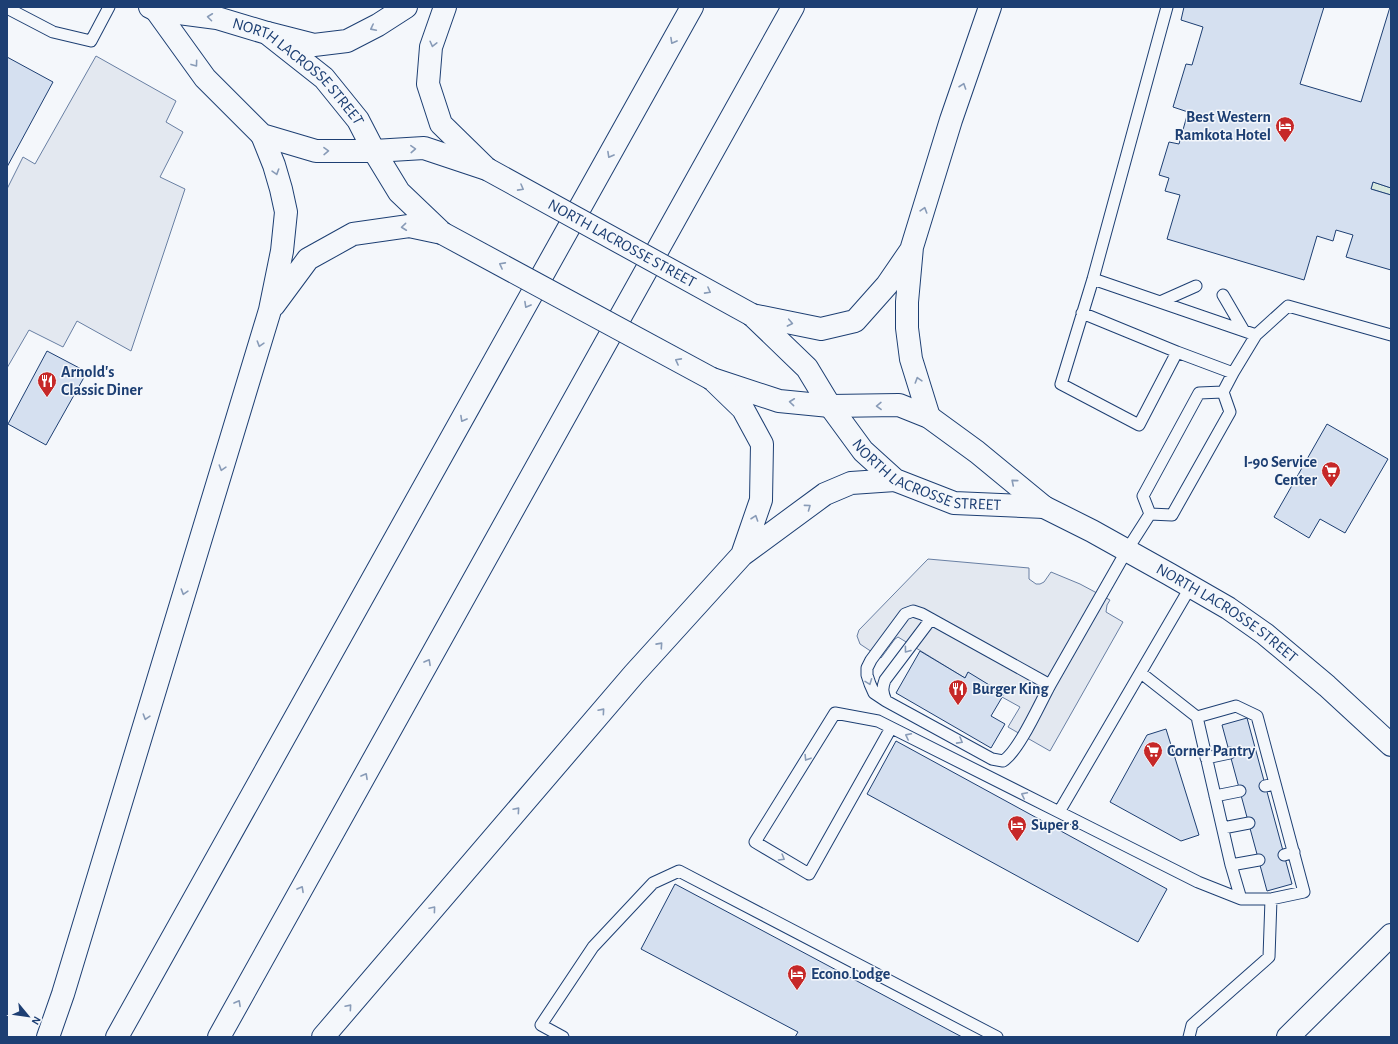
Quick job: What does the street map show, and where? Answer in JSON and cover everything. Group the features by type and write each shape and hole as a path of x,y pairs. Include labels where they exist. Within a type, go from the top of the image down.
{"main road":[{"path":"267,33 314,45 347,41 378,25 406,7"},
{"path":"445,7 432,47 428,84 441,124 487,169"},
{"path":"118,1037 692,7"},
{"path":"219,1037 793,7"},
{"path":"930,417 912,359 907,328 907,302 912,248 951,120 990,7"},
{"name":"NORTH LACROSSE STREET","path":"153,9 217,18 267,33 324,78 358,120 374,151 399,192 442,233 712,379 779,401 830,406 899,406 930,417 977,452 1044,507 1092,531 1190,586 1228,608 1265,634 1327,686 1391,745"},
{"name":"NORTH LACROSSE STREET","path":"153,9 205,78 262,136 316,152 424,148 487,169 752,315 807,368 830,406 863,451 895,480 954,502 1044,507"},
{"path":"48,1037 270,310 282,252 286,212 274,165 262,136"},
{"path":"270,310 308,259 353,234 409,226 442,233"},
{"path":"752,315 821,329 855,321 887,285 912,248"},
{"path":"712,379 743,409 762,444 761,500 742,555"},
{"path":"323,1037 634,674 742,555 825,494 851,483 895,480"},
{"path":"1288,1037 1391,935"}],"lane":[{"path":"7,8 53,32 91,41 109,7"},
{"path":"1167,7 1093,279 1061,384 1139,425 1177,352"},
{"path":"1093,279 1256,335"},
{"path":"1160,302 1196,286"},
{"path":"1223,294 1244,331"},
{"path":"1150,514 1172,515 1230,412 1224,392 1233,373 1256,335 1288,306 1391,335"},
{"path":"1082,313 1233,373"},
{"path":"1150,514 1143,496 1199,393 1224,392"},
{"path":"1050,684 922,614 913,611 905,614 871,660 867,668 867,675 874,693 992,759 1003,761 1009,757 1017,746 1050,684 1127,550 1150,514"},
{"path":"1059,812 1190,586"},
{"path":"886,701 882,688 885,680 931,619"},
{"path":"1141,672 1197,717 1241,900"},
{"path":"891,728 808,874 755,842 835,713 878,721 1198,882 1241,900 1271,900 1304,892 1289,854 1270,785 1260,747 1257,716 1236,706 1197,717"},
{"path":"1206,758 1230,754"},
{"path":"1215,796 1240,791"},
{"path":"1223,828 1249,823"},
{"path":"1232,865 1259,860"},
{"path":"563,1037 541,1025 593,947 653,883 679,871 997,1037"},
{"path":"1189,1037 1192,1025 1269,957 1271,900"}],"shaded area":[{"path":"96,56 176,101 166,122 183,132 160,177 185,189 131,351 77,321 63,347 29,330 7,368 7,189 23,157 35,164"},
{"path":"1373,182 1391,188 1391,195 1371,189"},
{"path":"928,559 1029,568 1029,579 1036,584 1044,582 1051,572 1080,584 1110,600 1107,605 1106,612 1123,622 1050,751 1008,727 1020,707 1002,697 1004,694 968,673 965,678 898,637 881,658 860,644 857,636 859,630"}],"building":[{"name":"Best Western Ramkota Hotel","path":"1184,7 1324,7 1300,84 1361,102 1391,7 1391,188 1373,182 1371,189 1391,195 1391,270 1346,257 1353,235 1336,230 1333,241 1317,236 1304,280 1167,239 1180,195 1165,191 1169,178 1159,175 1169,142 1179,144 1188,112 1173,107 1186,64 1192,65 1203,27 1181,20"},
{"path":"7,57 53,82 7,167"},
{"name":"Arnold's Classic Diner","path":"47,351 87,372 46,445 8,424"},
{"name":"I-90 Service Center","path":"1327,424 1388,459 1345,533 1320,519 1309,538 1274,517"},
{"name":"Burger King","path":"920,651 965,678 968,672 1004,694 991,716 1005,724 991,748 896,693"},
{"name":"Corner Pantry","path":"1247,718 1292,884 1267,891 1222,725"},
{"name":"Corner Pantry","path":"1166,729 1199,835 1181,841 1110,802 1147,735"},
{"name":"Super 8","path":"896,741 1167,889 1138,942 867,794"},
{"name":"Econo Lodge","path":"675,884 962,1037 795,1037 798,1032 641,949"}],"place":[{"name":"Best Western Ramkota Hotel","path":"1285,143"},
{"name":"Arnold's Classic Diner","path":"47,398"},
{"name":"I-90 Service Center","path":"1331,488"},
{"name":"Burger King","path":"958,706"},
{"name":"Corner Pantry","path":"1153,768"},
{"name":"Super 8","path":"1017,842"},
{"name":"Econo Lodge","path":"797,991"}]}
